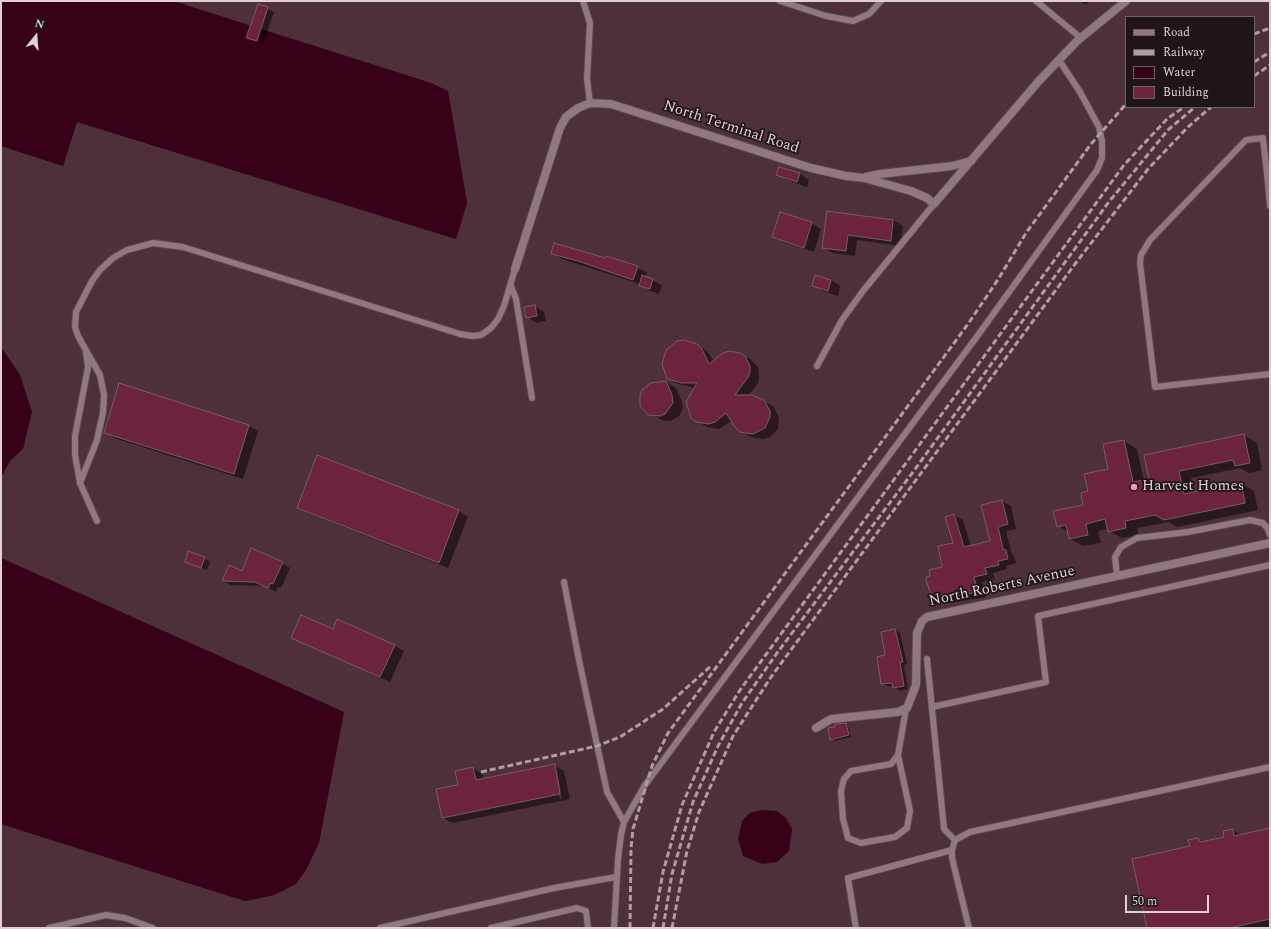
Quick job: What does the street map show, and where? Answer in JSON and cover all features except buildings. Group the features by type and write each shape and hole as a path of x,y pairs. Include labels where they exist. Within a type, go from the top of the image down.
{"street":[{"path":"1112,10 1116,1"},
{"path":"934,204 1038,82 1080,38 1112,10 1126,1"},
{"name":"North Terminal Road","path":"590,103 611,104 811,168 846,176 864,178 911,191 927,198 934,204"},
{"path":"515,269 560,128 566,117 578,108 590,103"},
{"name":"North Terminal Road","path":"864,178 880,174 952,166 971,161"},
{"name":"North Roberts Avenue","path":"906,709 916,685 918,627 927,617 1270,543"},
{"path":"816,728 831,719 898,712 906,709"}],"lane":[{"path":"583,1 590,23 588,78 590,103"},
{"path":"780,1 826,16 853,21 869,14 881,1"},
{"path":"1036,1 1080,38"},
{"path":"614,928 616,877 619,846 624,822 645,785 981,330 1097,170 1102,158 1102,141 1099,127 1080,92 1059,60"},
{"path":"1270,206 1269,183 1263,138 1246,140 1150,240 1141,255 1140,263 1155,387 1270,374"},
{"path":"817,366 842,320 863,291 934,204"},
{"path":"80,483 104,413 104,395 100,375 78,336 74,320 80,301 100,270 113,258 127,250 153,243 184,246 460,334 472,336 481,334 491,328 498,319 515,269"},
{"path":"510,286 516,299 532,398"},
{"path":"86,350 88,367 75,436 80,483 97,521"},
{"path":"1117,576 1115,557 1121,547 1137,538 1188,532 1250,520 1263,523 1268,529 1270,535"},
{"path":"932,707 1046,682 1038,616 1270,565"},
{"path":"564,582 579,660 608,792 624,822"},
{"path":"928,658 944,829 955,840"},
{"path":"898,755 891,764 851,771 844,779 841,791 843,819 848,838 861,843 895,837 907,828 910,811 898,755 906,709"},
{"path":"969,928 952,858 952,850 955,840 970,832 1270,767"},
{"path":"856,928 848,878 952,850"},
{"path":"380,928 554,888 616,877"},
{"path":"491,928 576,908 586,911 588,928"},
{"path":"49,928 106,915 124,918 152,928"}],"shaded area":[{"path":"173,1 1270,1 1270,928 1,928 1,824 245,901 260,899 285,891 344,712 1,558 1,477 10,461 23,448 20,375 1,347 1,146 63,166 77,122 456,239 467,203 448,91 431,83"}],"water":[{"path":"1,1 173,1 431,83 448,91 467,203 456,239 77,122 63,166 1,146"},
{"path":"1,347 20,375 32,412 23,449 10,461 1,477"},
{"path":"1,558 344,712 319,843 306,870 296,884 274,895 245,901 1,824"},
{"path":"762,810 777,811 786,818 792,829 789,851 777,862 762,864 743,856 738,839 742,821 750,813"}],"railway":[{"path":"1255,34 1270,28"},
{"path":"1255,61 1270,52"},
{"path":"1255,75 1270,65"},
{"path":"630,928 631,848 633,829 652,766 668,733 968,324 999,278 1026,233 1091,144 1125,105"},
{"path":"653,928 663,872 682,805 714,732 740,690 1124,165 1167,119 1183,108"},
{"path":"663,928 672,874 693,802 718,746 742,703 777,653 913,472 1108,203 1168,130 1194,108"},
{"path":"672,928 687,851 699,812 733,736 771,677 1075,264 1148,169 1188,127 1210,108"},
{"path":"481,772 597,746 620,737 663,709 712,665"}],"place":[{"name":"Harvest Homes","path":"1134,487"}]}
